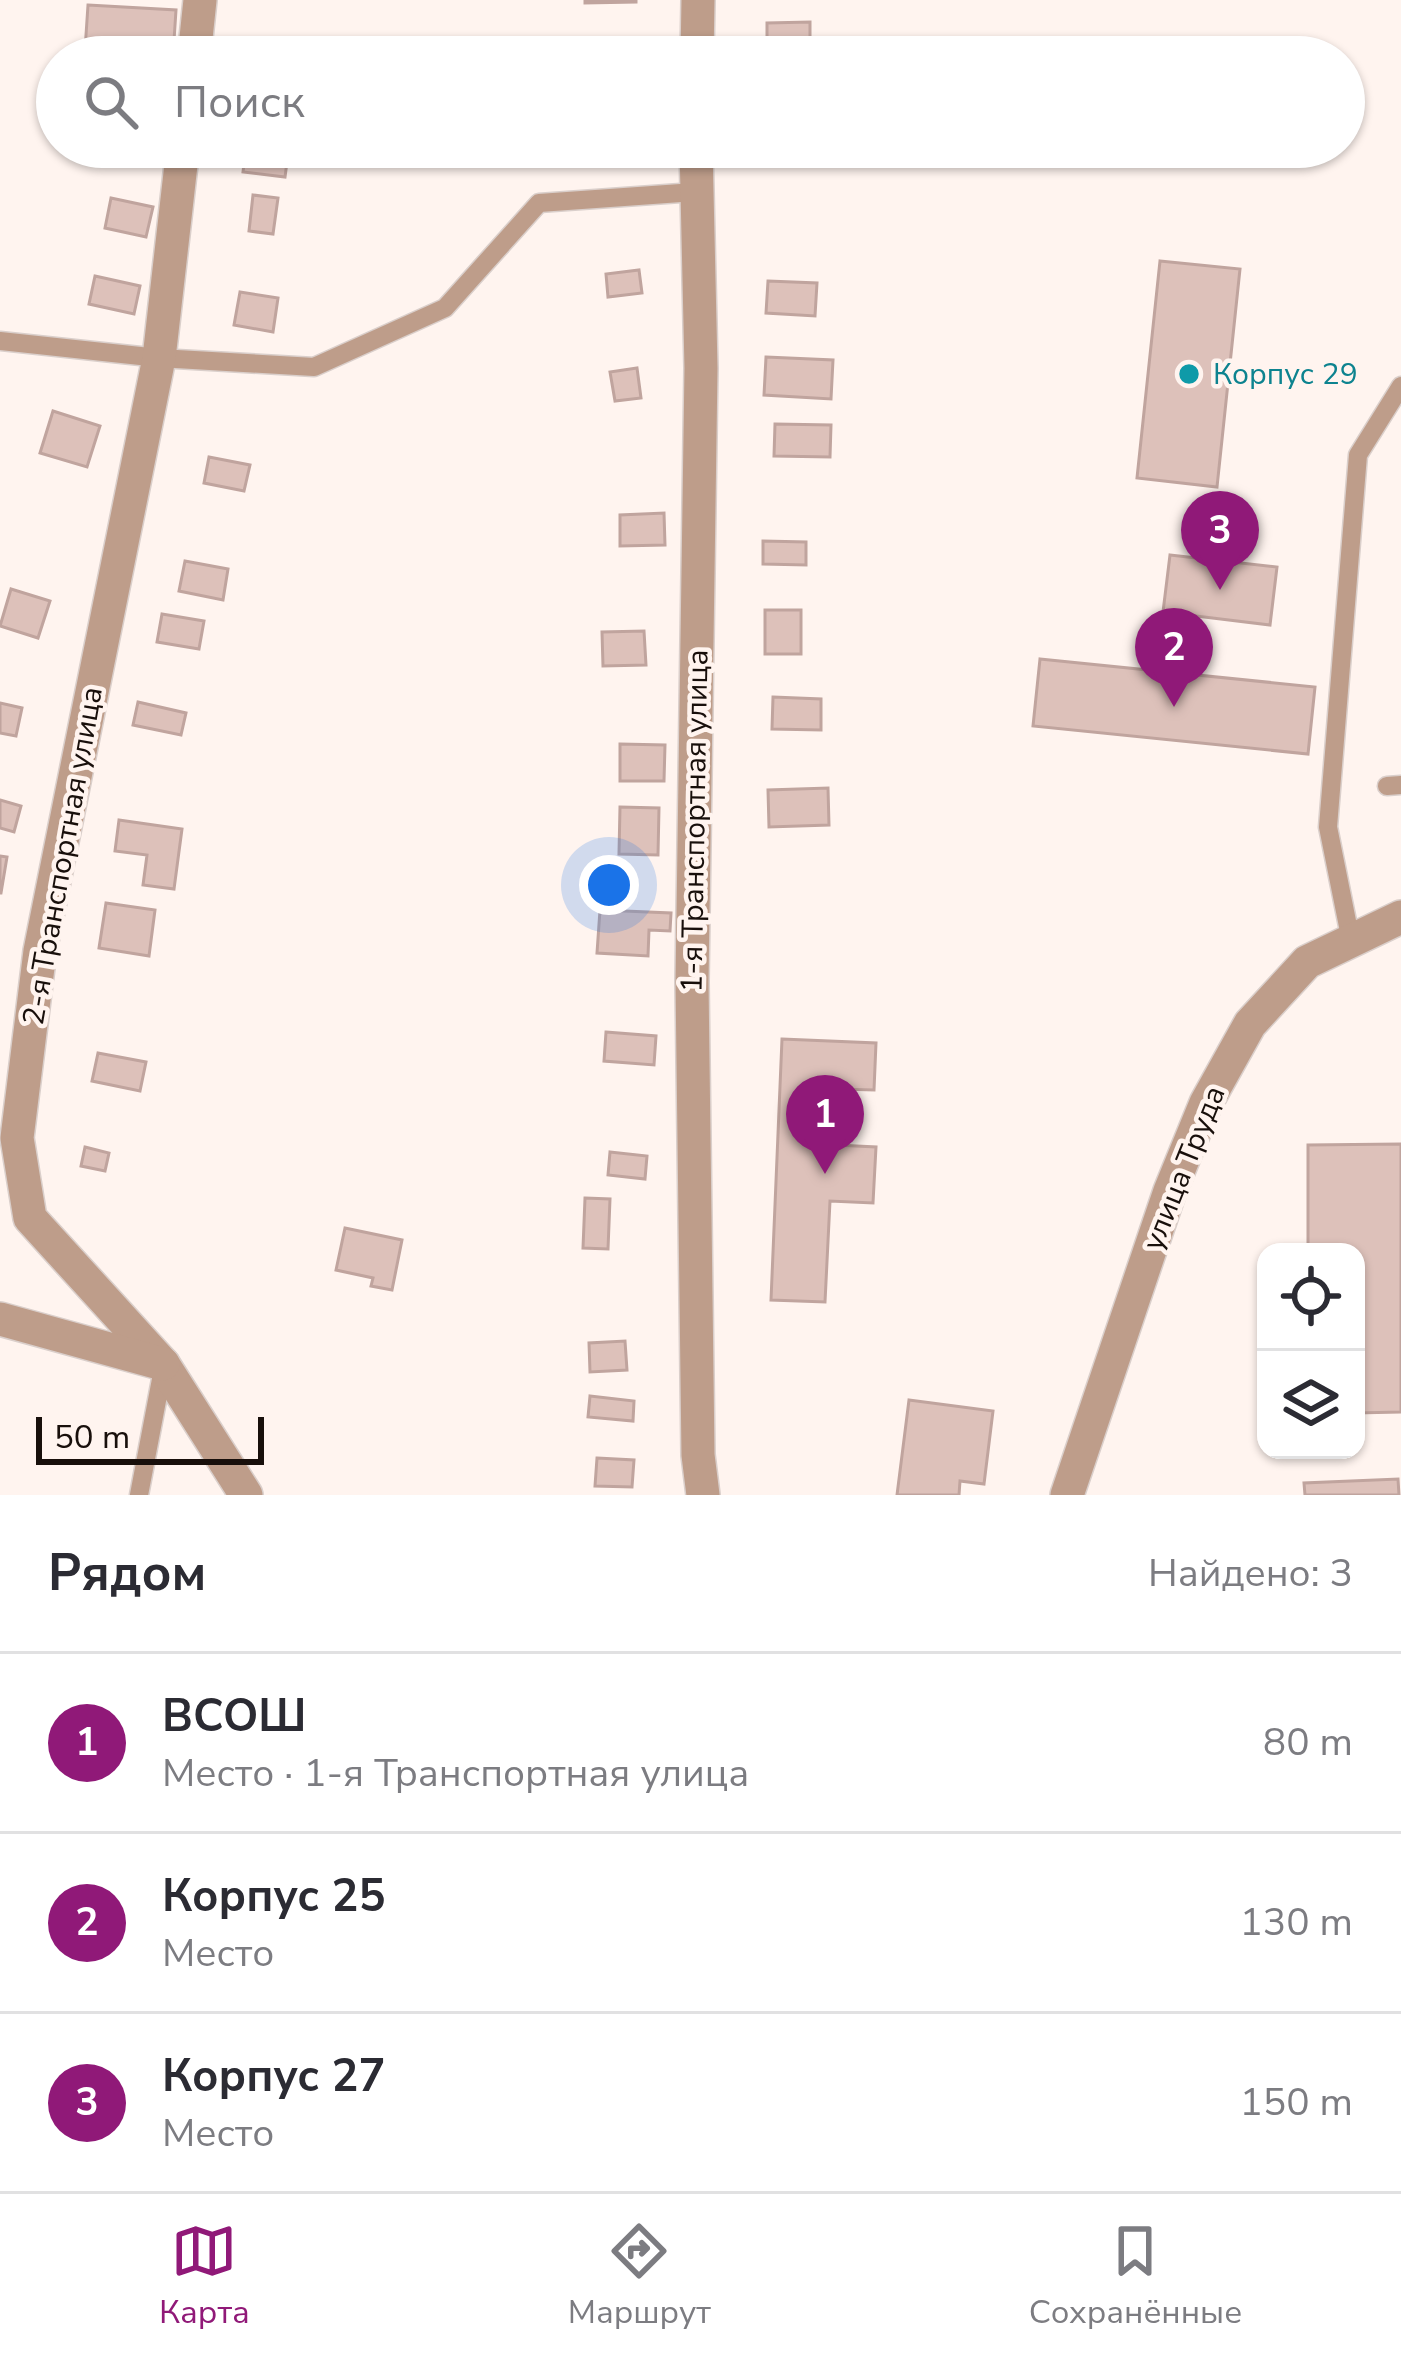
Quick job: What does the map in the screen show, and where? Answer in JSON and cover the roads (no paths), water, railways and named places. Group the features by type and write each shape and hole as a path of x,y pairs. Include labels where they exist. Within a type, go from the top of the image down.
{"street":[{"path":"196,36 200,0"},
{"path":"697,36 698,0"},
{"name":"2-я Транспортная улица","path":"181,168 158,358 40,951 17,1138 30,1218 164,1364 246,1495"},
{"name":"1-я Транспортная улица","path":"696,168 701,368 692,982 698,1455 704,1495"},
{"name":"улица Труда","path":"1067,1495 1170,1191 1206,1103 1250,1024 1307,962 1401,917"},
{"path":"0,1318 164,1364"}],"lane":[{"path":"0,341 158,358 314,367 445,308 539,203 695,192"},
{"path":"1351,940 1328,826 1358,455 1401,386"},
{"path":"139,1495 164,1364"}],"place":[{"name":"Корпус 29","path":"1189,374"},
{"name":"Корпус 27","path":"1220,590"},
{"name":"Корпус 25","path":"1174,707"},
{"name":"ВСОШ","path":"825,1174"}]}
